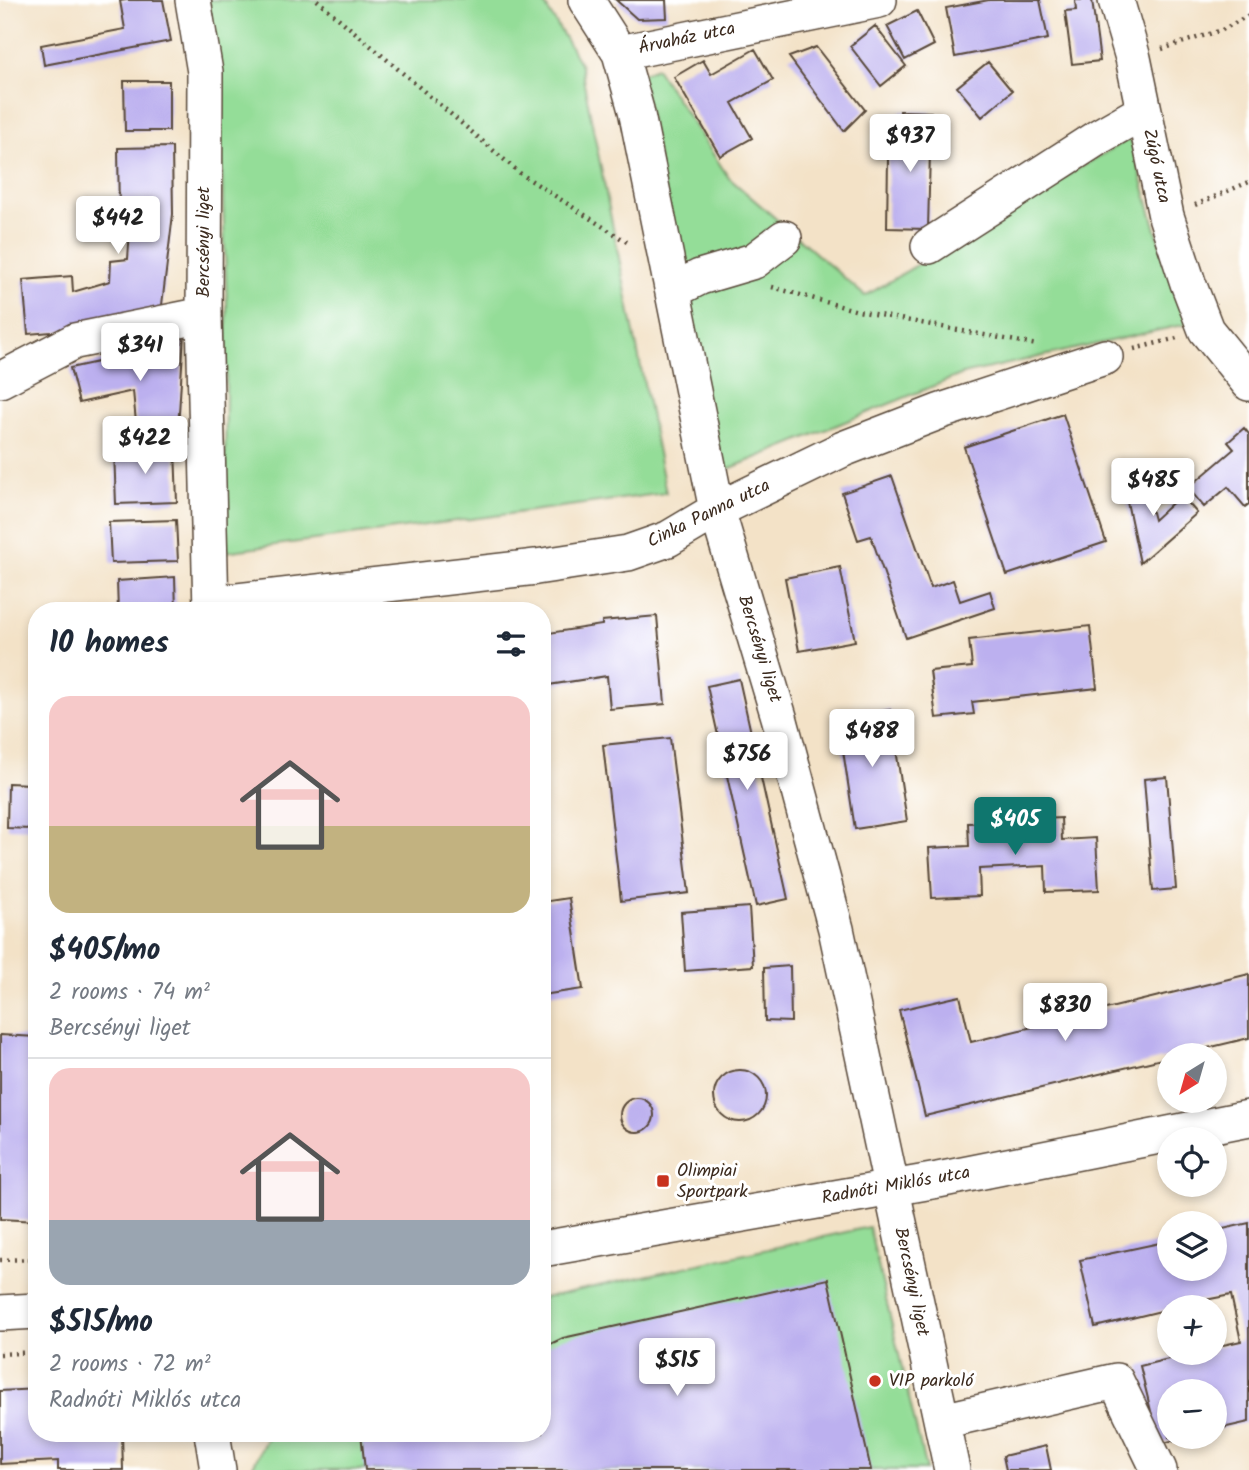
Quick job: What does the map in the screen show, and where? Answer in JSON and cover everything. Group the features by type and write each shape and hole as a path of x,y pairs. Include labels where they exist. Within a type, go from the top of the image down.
{"street":[{"name":"Bercsényi liget","path":"193,0 205,72 204,315 211,602"},
{"name":"Bercsényi liget","path":"586,0 620,53 636,110 717,510 779,717 836,929 952,1470"},
{"name":"Árvaház utca","path":"620,53 879,0"},
{"name":"Zúgó utca","path":"1116,0 1133,58 1166,216 1188,283 1206,330 1249,383"},
{"path":"929,246 1100,136 1144,111"},
{"path":"671,280 700,277 754,261 784,238"},
{"path":"0,380 75,341 204,315"},
{"name":"Cinka Panna utca","path":"252,602 628,553 668,539 717,510 842,449 941,411 1105,358"},
{"name":"Radnóti Miklós utca","path":"551,1247 891,1187 1249,1118"},
{"path":"0,1313 28,1311"},
{"path":"942,1421 1116,1381 1159,1470"}],"path":[{"path":"317,0 521,174 671,280"},
{"path":"1133,58 1222,30 1249,15"},
{"path":"1166,216 1249,182"},
{"path":"771,286 858,312 1050,347"},
{"path":"1105,358 1206,330"},
{"path":"0,1260 28,1259"},
{"path":"0,1353 28,1352"}],"green space":[{"path":"206,0 542,0 580,63 666,493 224,552 227,307 218,62"},
{"path":"656,68 729,178 865,296 1130,138 1166,265 1191,323 963,374 721,472 641,74"},
{"path":"869,1227 926,1470 251,1470 265,1442 551,1442 551,1296"}],"building":[{"path":"163,0 171,41 44,65 41,45 125,29 120,1"},
{"path":"616,0 666,0 667,18 637,19"},
{"path":"989,0 1040,0 1048,39 955,57 946,8"},
{"path":"1075,0 1092,0 1100,61 1072,64 1065,11 1076,10"},
{"path":"917,11 934,45 905,60 887,26"},
{"path":"875,26 906,66 881,86 850,46"},
{"path":"816,47 865,110 844,131 789,57"},
{"path":"755,49 773,80 732,103 752,138 720,156 674,77 703,60 711,74"},
{"path":"988,62 1012,91 982,117 957,87"},
{"path":"124,81 169,81 169,131 125,131"},
{"path":"900,111 931,112 928,229 887,228 888,158 898,158"},
{"path":"172,147 173,214 161,313 76,330 28,334 23,280 72,276 73,292 110,281 111,261 128,259 131,215 119,215 118,148"},
{"path":"184,333 178,429 137,433 133,391 79,403 70,368 153,350 150,341"},
{"path":"1063,414 1106,542 1007,575 964,447"},
{"path":"1244,428 1249,434 1249,504 1245,507 1228,487 1204,507 1188,488 1234,449 1228,442"},
{"path":"175,449 177,502 116,504 114,450"},
{"path":"892,476 931,588 953,580 960,601 990,591 995,608 906,638 871,536 858,540 842,493"},
{"path":"1143,478 1154,520 1181,495 1197,513 1140,563 1123,483"},
{"path":"176,520 178,561 111,563 109,522"},
{"path":"840,567 855,641 799,651 785,578"},
{"path":"175,577 176,602 118,602 117,581"},
{"path":"657,616 665,704 610,709 607,676 551,685 551,633 602,625 602,621"},
{"path":"1090,626 1097,688 972,702 974,714 936,718 930,671 972,667 969,640"},
{"path":"739,679 788,899 756,906 707,686"},
{"path":"890,710 907,821 855,829 838,718"},
{"path":"670,738 689,893 621,901 603,745"},
{"path":"1167,777 1176,889 1153,891 1144,779"},
{"path":"8,783 28,784 28,829 7,828"},
{"path":"1061,818 1062,840 1096,838 1099,890 1046,892 1045,866 979,869 980,896 932,898 929,848 969,846 968,823"},
{"path":"569,898 583,989 551,994 551,901"},
{"path":"749,907 753,966 685,971 681,912"},
{"path":"790,966 791,1022 765,1021 764,968"},
{"path":"1249,974 1249,1038 1227,1043 1157,1043 1157,1060 925,1116 899,1010 960,996 971,1042"},
{"path":"0,1035 28,1037 28,1221 0,1219"},
{"path":"740,1070 750,1072 758,1078 764,1086 764,1106 758,1114 750,1120 740,1122 730,1120 722,1114 716,1106 714,1096 716,1086 722,1078 730,1072"},
{"path":"637,1098 649,1103 654,1115 649,1127 637,1132 625,1127 620,1115 625,1103"},
{"path":"1249,1223 1249,1422 1227,1427 1227,1379 1157,1379 1157,1436 1140,1366 1157,1362 1157,1365 1227,1365 1227,1344 1241,1341 1231,1295 1157,1295 1157,1312 1095,1327 1080,1260 1157,1244 1157,1281 1227,1281 1227,1228"},
{"path":"828,1279 871,1470 365,1470 362,1442 551,1442 551,1344 563,1338"},
{"path":"28,1389 28,1442 122,1442 123,1470 58,1470 58,1461 0,1464 0,1391"},
{"path":"1046,1446 1051,1470 1006,1470 1003,1456"}],"place":[{"name":"Olimpiai Sportpark","path":"663,1181"},
{"name":"VIP parkoló","path":"875,1381"}]}
